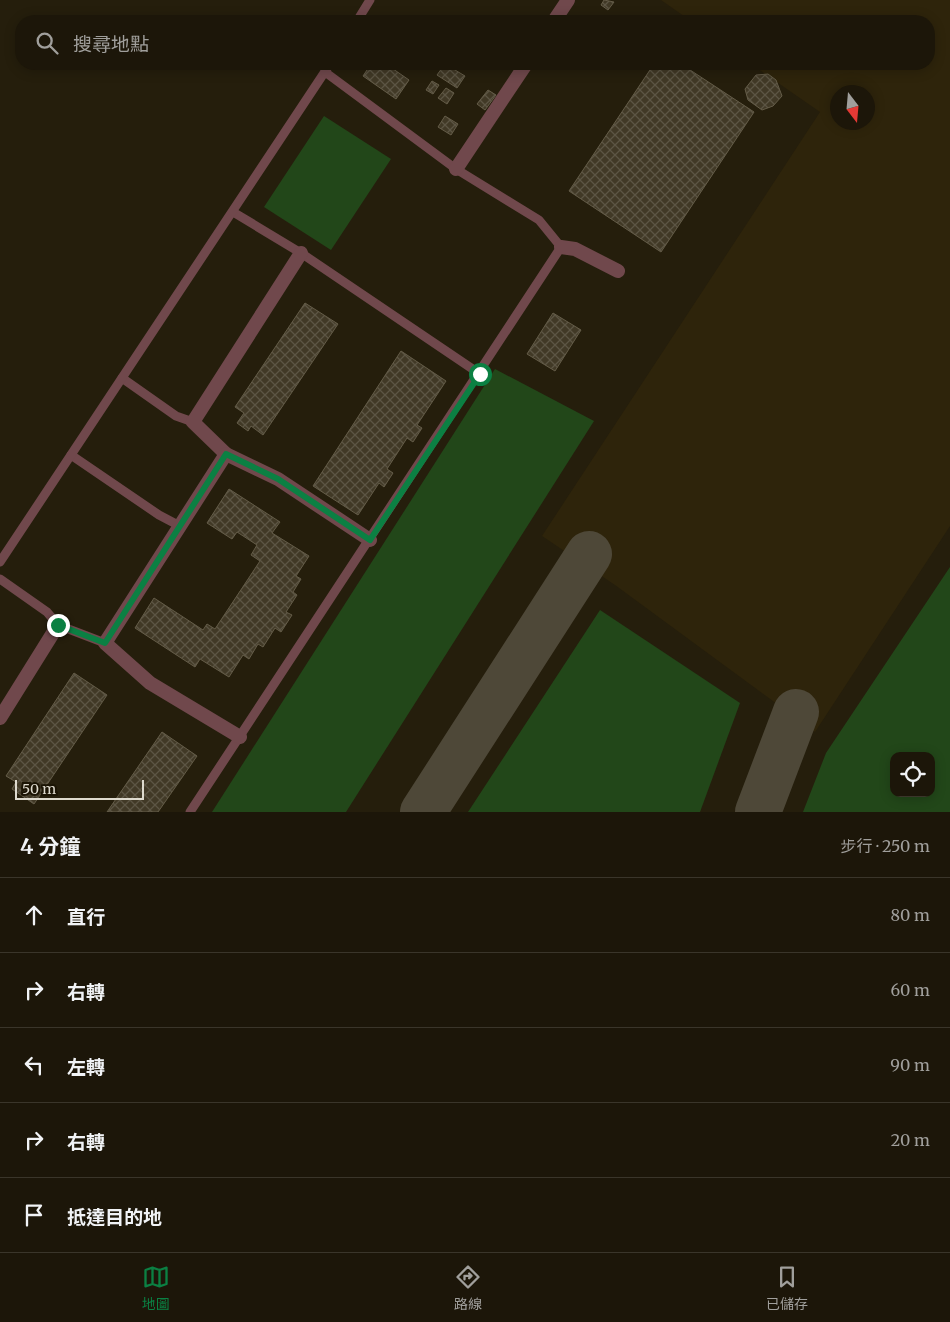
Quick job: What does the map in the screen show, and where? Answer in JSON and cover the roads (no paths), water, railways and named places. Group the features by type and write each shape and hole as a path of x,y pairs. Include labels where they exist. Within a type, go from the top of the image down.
{"street":[{"path":"558,15 568,0"},
{"path":"456,169 522,70"},
{"path":"561,247 575,248 618,271"},
{"path":"301,253 193,422 226,454 278,479 370,540"},
{"path":"226,454 178,525 105,643 150,683 240,737"},
{"path":"0,718 58,625"}],"lane":[{"path":"361,15 370,0"},
{"path":"0,562 327,70"},
{"path":"190,812 480,374 561,247 539,220 456,169 331,70"},
{"path":"232,212 301,253 480,374"},
{"path":"122,378 176,416 193,422"},
{"path":"71,455 159,515 178,525"},
{"path":"0,579 46,612 58,625 105,643"}]}
